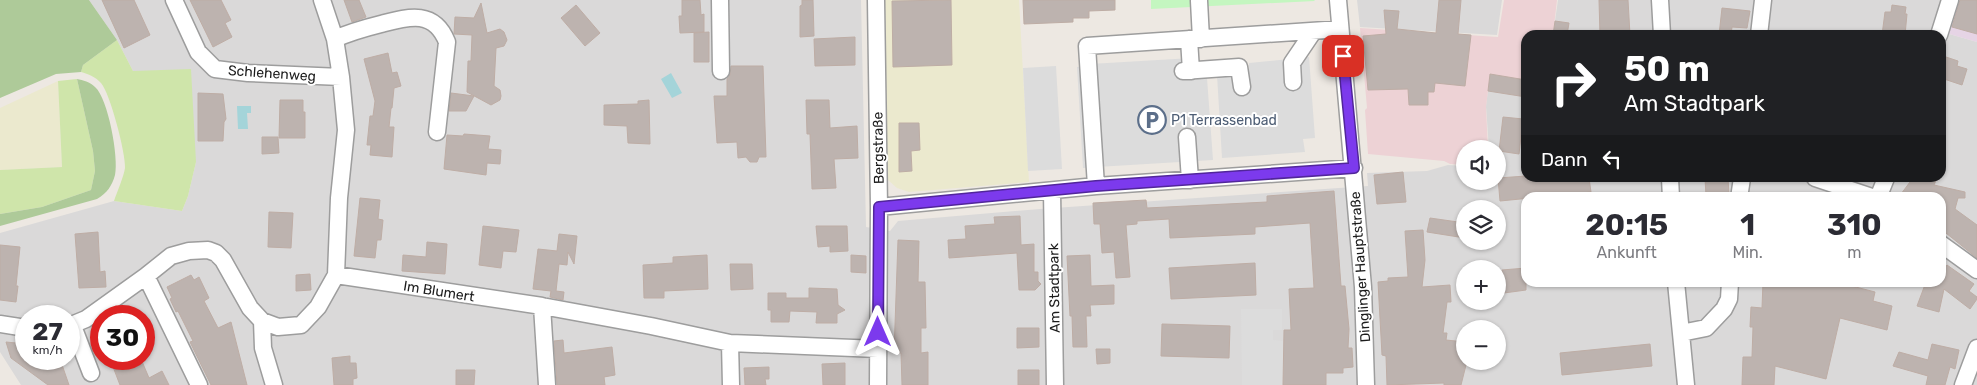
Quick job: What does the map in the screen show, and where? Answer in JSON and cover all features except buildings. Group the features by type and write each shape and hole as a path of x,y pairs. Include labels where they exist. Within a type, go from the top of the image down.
{"street":[{"name":"Schlehenweg","path":"174,0 198,52 214,69 248,73 341,77"},
{"path":"80,320 146,276 171,256 198,249 208,250 223,260 250,308 262,321 278,327 301,325 318,307 336,275 339,198 346,130 335,39 322,0"},
{"path":"720,0 721,70"},
{"name":"Bergstraße","path":"876,0 879,207 878,385"},
{"name":"Dinglinger Hauptstraße","path":"1338,0 1354,168 1365,322 1366,385"},
{"path":"1660,0 1662,30"},
{"path":"1760,30 1763,0"},
{"path":"1941,30 1950,0"},
{"path":"1199,1 1195,39 1187,71 1239,67 1242,87"},
{"path":"335,39 357,30 408,16 428,20 442,30 447,42 437,132"},
{"path":"1096,186 1087,46 1340,29"},
{"path":"1293,82 1292,63 1313,32"},
{"path":"1187,137 1190,180"},
{"path":"879,207 1096,186 1354,168"},
{"path":"1827,182 1858,192"},
{"name":"Am Stadtpark","path":"1052,190 1056,385"},
{"path":"1946,248 1977,270"},
{"name":"Im Blumert","path":"336,275 542,306 730,343 878,349"},
{"path":"146,276 200,385"},
{"path":"1676,287 1686,385"},
{"path":"1681,333 1706,328 1724,309 1729,299 1730,287"},
{"path":"542,306 547,385"},
{"path":"262,321 262,348 274,385"},
{"path":"0,324 15,326"},
{"path":"730,343 731,385"},
{"path":"80,347 91,373"},
{"path":"1963,385 1977,348"}],"shaded area":[{"path":"89,0 861,0 866,227 890,231 898,221 1368,186 1367,173 1427,171 1448,165 1456,165 1456,190 1506,190 1506,140 1488,140 1486,106 1490,74 1521,79 1521,182 1946,182 1946,33 1977,42 1977,385 21,385 0,352 0,233 114,201 182,211 188,196 196,162 133,71 117,40"},
{"path":"885,0 1019,0 1029,182 909,192 897,188 888,180 886,166"},
{"path":"1357,0 1502,0 1497,35 1360,27"},
{"path":"1504,0 1557,0 1554,30 1521,30 1521,79 1490,75 1486,107 1488,140 1456,140 1456,164 1444,161 1368,154 1365,110 1367,108 1360,28 1498,37"},
{"path":"1558,0 1941,0 1932,29 1935,30 1554,30"},
{"path":"1957,0 1977,0 1977,42 1946,33"},
{"path":"1309,57 1315,138 1303,139 1305,152 1222,158 1217,75 1249,72 1249,63"},
{"name":"P1 Terrassenbad","path":"1192,58 1194,79 1207,78 1213,160 1097,167 1090,64"},
{"path":"1056,66 1062,169 1028,171 1023,68"},
{"path":"1085,66 1091,168 1083,168 1077,67"},
{"path":"58,81 62,167 0,170 0,108"},
{"path":"1241,309 1282,309 1282,330 1273,330 1273,340 1284,341 1283,385 1242,385"}],"green space":[{"path":"0,0 89,0 117,40 83,65 81,72 56,74 0,98"},
{"path":"1151,0 1314,0 1315,1 1151,9"},
{"path":"117,40 133,71 191,69 196,162 188,196 182,211 114,201 125,168 117,124 109,99 101,83 94,77 81,72 83,65"},
{"path":"77,79 93,151 95,171 91,190 42,207 0,214 0,170 62,167 58,81"},
{"path":"77,79 95,87 100,93 108,115 114,143 116,167 111,186 97,199 0,226 0,214 42,207 91,190 95,171 93,151"}],"water":[{"path":"671,73 682,93 672,98 661,79"},
{"path":"237,106 251,106 251,113 247,113 248,129 238,129"}],"place":[{"name":"P1 Terrassenbad","path":"1152,120"}],"route":[{"path":"878,332 879,207 1096,186 1354,168 1343,56"}]}
